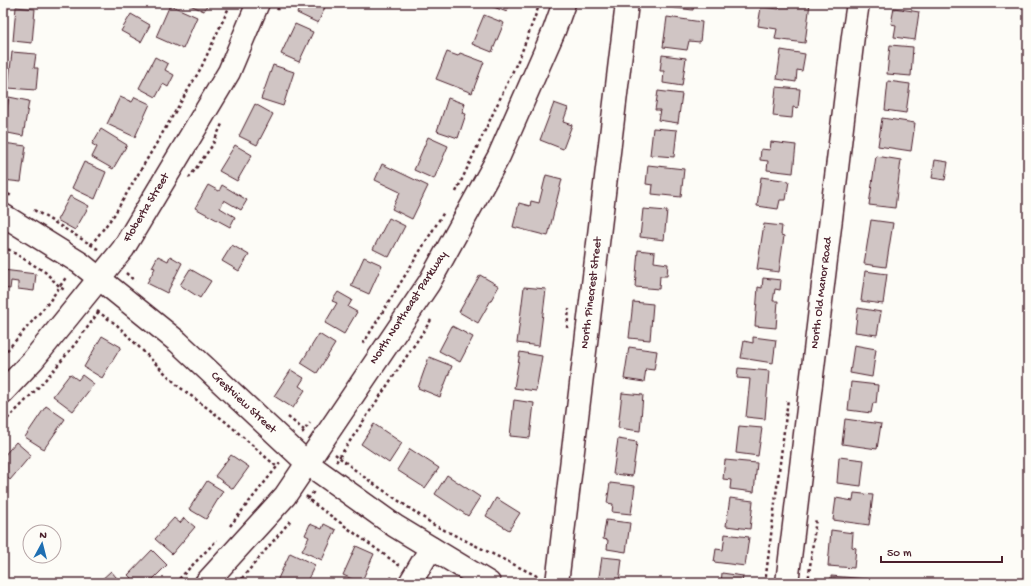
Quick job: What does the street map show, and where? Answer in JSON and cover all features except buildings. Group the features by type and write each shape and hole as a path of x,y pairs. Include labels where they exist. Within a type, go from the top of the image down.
{"street":[{"name":"Floberta Street","path":"3,392 33,360 123,249 228,72 258,3"},
{"name":"North Northeast Parkway","path":"206,583 285,496 307,463 313,436 429,283 495,163 554,31 564,3"},
{"name":"North Pinecrest Street","path":"550,581 627,3"},
{"name":"North Old Manor Road","path":"787,583 858,3"},
{"name":"Crestview Street","path":"10,207 178,342 307,463 395,526 489,583"},
{"path":"426,581 431,548"}],"path":[{"path":"3,355 49,302 114,215 201,68 231,3"},
{"path":"454,195 521,54 540,3"},
{"path":"3,191 10,207"},
{"path":"30,208 91,244 136,282"},
{"path":"359,350 447,209"},
{"path":"3,246 45,272 60,286 118,325 178,386 226,422 313,503 400,566 426,581"},
{"path":"286,416 364,477 434,525 550,581"},
{"path":"313,418 313,436"},
{"path":"226,531 291,448 313,436"},
{"path":"175,583 220,537"}]}
